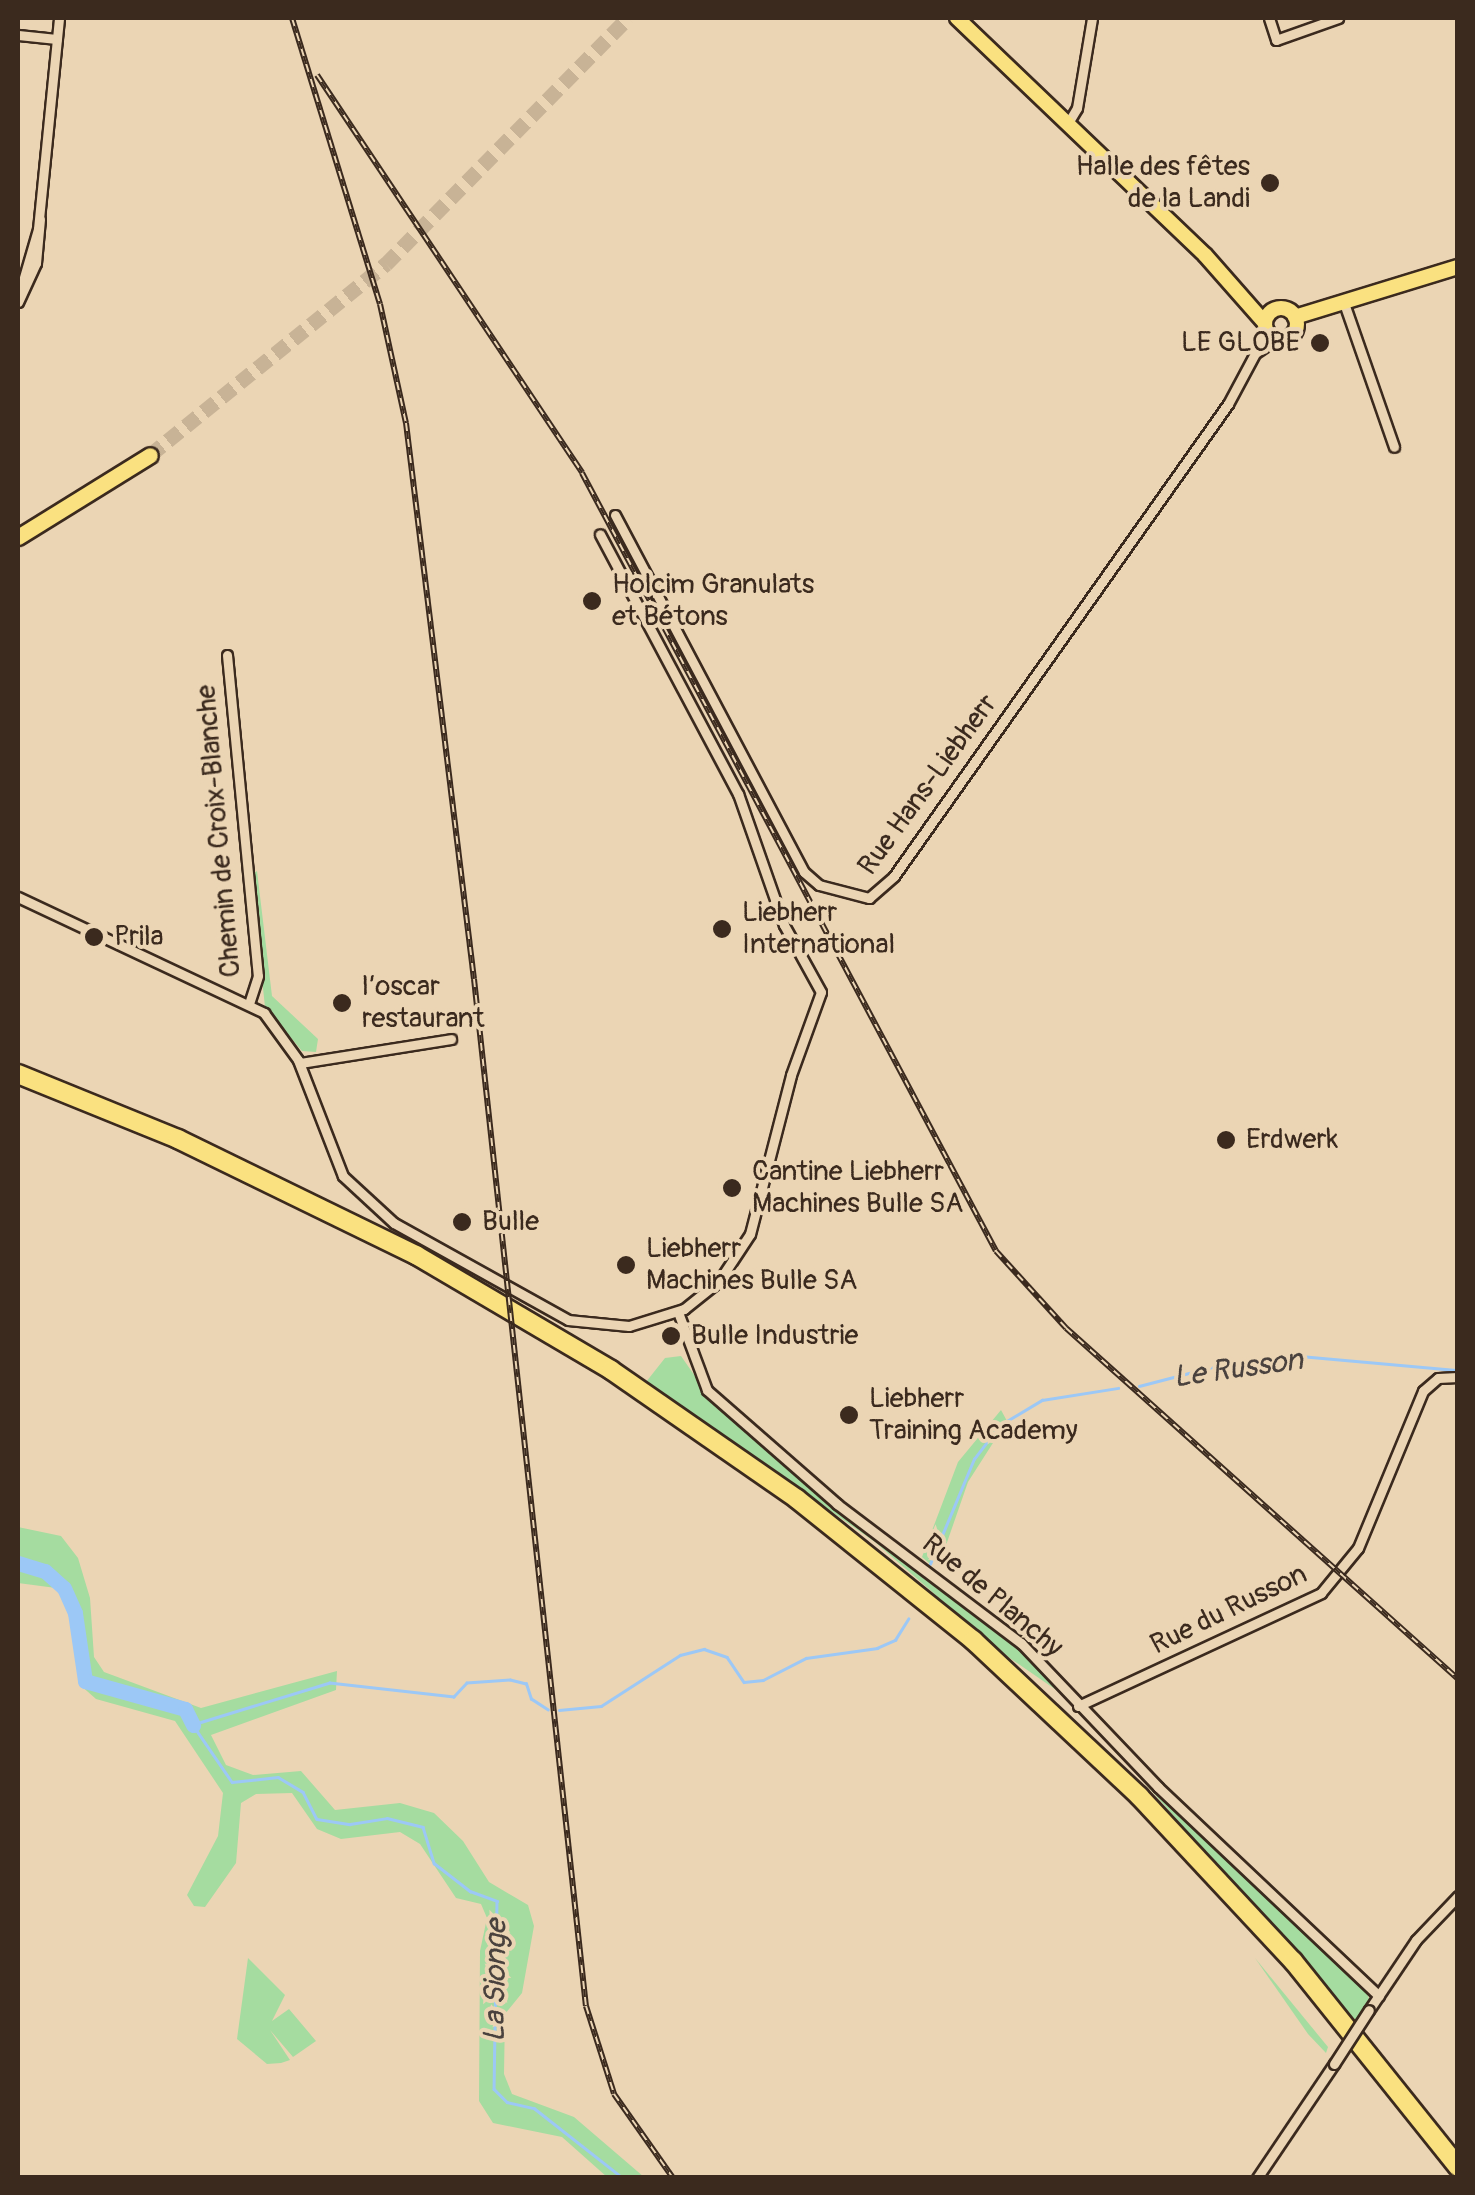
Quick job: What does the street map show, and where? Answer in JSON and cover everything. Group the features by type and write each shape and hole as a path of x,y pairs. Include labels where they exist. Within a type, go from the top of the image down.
{"highway":[{"path":"18,537 150,456"},
{"path":"18,1065 192,1137 314,1201 624,1378 798,1499 938,1611 1074,1732 1202,1860 1323,1996 1458,2168"},
{"path":"18,1074 314,1201"},
{"path":"18,1086 206,1163 411,1265 630,1396 802,1517 965,1649 1142,1814 1284,1968 1450,2178"}],"main road":[{"path":"958,18 1246,296 1270,326"},
{"path":"1270,326 1295,324 1458,267"},
{"path":"1270,326 1283,309 1295,324"}],"street":[{"path":"18,301 33,262 59,18"},
{"path":"1068,123 1077,108 1092,18"},
{"path":"1269,18 1276,40 1338,18"},
{"path":"18,34 57,39"},
{"path":"18,256 33,262"},
{"path":"1345,306 1394,447"},
{"name":"Rue Hans-Liebherr","path":"615,514 804,872 818,885 869,898 888,885 1228,404 1270,326"},
{"path":"18,897 249,1003 280,1030 300,1063 338,1168 386,1217 568,1320 629,1326 678,1312 720,1282 748,1240 791,1074 821,992 782,920 738,794 600,534"},
{"name":"Chemin de Croix-Blanche","path":"227,655 258,976 249,1003"},
{"path":"300,1063 450,1040"},
{"name":"Rue de Planchy","path":"678,1312 707,1390 844,1509 1020,1644 1078,1706 1378,1996"},
{"name":"Rue du Russon","path":"1078,1706 1321,1592 1358,1548 1424,1390 1438,1378 1458,1377"},
{"path":"1257,2178 1416,1940 1458,1896"}],"green space":[{"path":"257,871 272,996 318,1039 316,1052 302,1051 265,1007 251,875"},
{"path":"681,1356 711,1399 1014,1643 1062,1694 1001,1652 875,1542 646,1382 665,1358"},
{"path":"1001,1410 1007,1421 968,1482 944,1551 930,1564 922,1557 958,1462"},
{"path":"18,1527 61,1536 78,1558 90,1598 94,1657 104,1672 201,1708 337,1671 336,1690 211,1735 226,1765 253,1775 301,1771 335,1810 400,1803 434,1813 463,1841 489,1882 528,1905 534,1926 522,1993 505,2014 504,2074 512,2094 574,2117 644,2177 607,2177 562,2137 493,2123 479,2101 480,1951 487,1918 481,1904 456,1898 420,1844 400,1832 341,1839 317,1829 292,1793 256,1794 241,1803 236,1863 205,1907 194,1906 187,1895 218,1836 223,1793 175,1721 96,1699 79,1684 71,1604 56,1588 18,1583"},
{"path":"1095,1727 1367,1993 1370,2002 1357,2023"},
{"path":"248,1958 285,1995 272,2021 289,2009 316,2041 293,2057 270,2030 290,2060 267,2064 237,2039"},
{"path":"1255,1958 1328,2047 1326,2053 1308,2034"}],"waterway":[{"name":"Le Russon","path":"1139,1386 1212,1367 1244,1368 1300,1356 1458,1370"},
{"name":"Le Russon","path":"930,1564 974,1459 1000,1425 1042,1400 1118,1388"},
{"name":"La Sionge","path":"18,1563 45,1571 64,1588 75,1613 85,1681 185,1709 193,1725"},
{"name":"Le Russon","path":"559,1710 601,1706 680,1655 704,1649 727,1657 744,1682 763,1680 806,1658 877,1648 895,1640 908,1619"},
{"name":"La Sionge","path":"548,1710 531,1699 526,1684 510,1680 467,1683 454,1697 330,1683 193,1725 232,1782 278,1777 303,1792 317,1819 350,1824 387,1818 423,1827 434,1863 470,1891 497,1901 494,2089 507,2102 534,2108 623,2178"}],"tunnel":[{"path":"150,455 386,264 628,18"}],"railway":[{"path":"292,18 380,304 406,423 474,979 586,2006 614,2094 673,2178"},
{"path":"317,75 582,473 996,1251 1066,1328 1458,1679"}],"place":[{"name":"Halle des fêtes de la Landi","path":"1270,183"},
{"name":"LE GLOBE","path":"1320,343"},
{"name":"Holcim Granulats et Bétons","path":"592,601"},
{"name":"Liebherr International","path":"722,929"},
{"name":"Prila","path":"94,937"},
{"name":"l’oscar restaurant","path":"342,1003"},
{"name":"Erdwerk","path":"1226,1140"},
{"name":"Cantine Liebherr Machines Bulle SA","path":"732,1188"},
{"name":"Bulle","path":"462,1222"},
{"name":"Liebherr Machines Bulle SA","path":"626,1265"},
{"name":"Bulle Industrie","path":"671,1336"},
{"name":"Liebherr Training Academy","path":"849,1415"}]}
